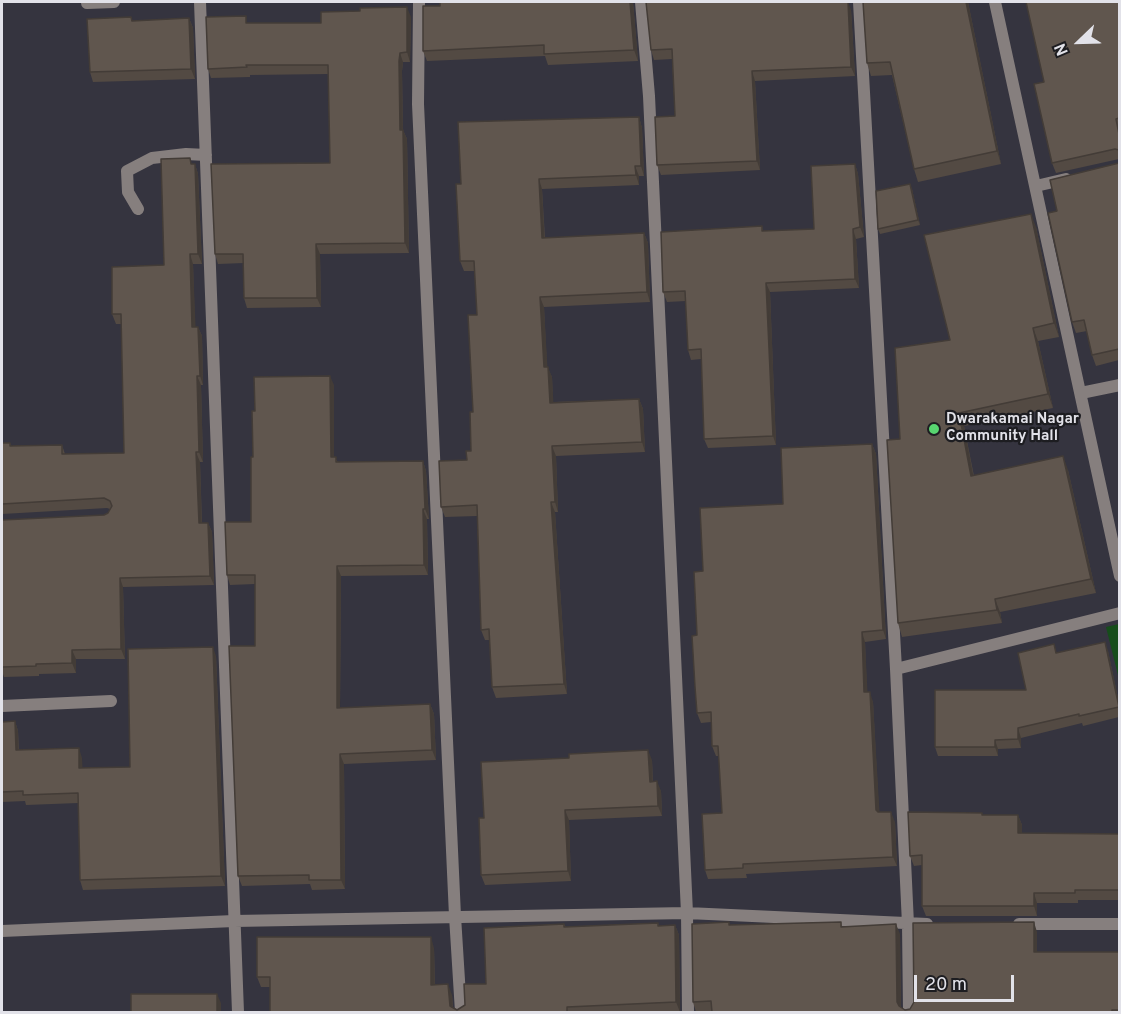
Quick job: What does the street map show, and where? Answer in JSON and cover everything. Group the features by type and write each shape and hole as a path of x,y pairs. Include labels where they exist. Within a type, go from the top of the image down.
{"street":[{"path":"87,3 114,2"},
{"path":"200,2 238,1012"},
{"path":"420,2 418,104 461,1012"},
{"path":"641,2 650,120 687,913 688,1012"},
{"path":"859,2 896,669 908,924 909,1012"},
{"path":"995,2 1119,576"},
{"path":"138,209 128,192 127,171 152,158 186,154 206,155"},
{"path":"1035,186 1077,177"},
{"path":"1081,393 1119,385"},
{"path":"896,669 1119,613"},
{"path":"2,706 111,701"},
{"path":"2,931 234,921 687,913 943,924"},
{"path":"1002,924 1119,924"}],"green space":[{"path":"1120,624 1119,679 1106,627"}],"building":[{"path":"440,2 630,2 634,50 544,54 544,45 423,51 423,6 440,6"},
{"path":"646,2 848,2 851,67 752,71 757,161 657,165 655,117 675,116 672,49 651,50"},
{"path":"863,2 966,2 997,151 914,169 890,62 867,63"},
{"path":"1026,2 1119,2 1119,118 1116,119 1119,150 1052,163 1034,84 1044,82"},
{"path":"407,7 407,52 400,53 399,61 405,243 316,244 317,298 244,298 243,254 215,254 211,164 330,163 328,65 246,65 247,67 208,69 206,17 246,16 246,23 321,23 321,12"},
{"path":"131,17 132,21 189,18 191,69 90,72 87,19"},
{"path":"639,117 641,166 635,166 636,175 539,179 542,238 644,233 647,292 540,297 544,367 548,367 550,403 639,399 642,442 552,446 555,502 551,502 564,684 492,687 489,629 481,630 477,505 441,507 439,461 467,460 466,451 471,451 470,412 473,412 468,315 477,315 474,261 460,261 456,184 461,184 458,122"},
{"path":"190,158 191,164 195,164 198,254 190,254 192,327 198,327 200,376 197,376 199,452 196,452 199,523 208,523 210,576 120,578 121,649 72,650 72,663 2,667 2,520 104,515 112,506 110,501 104,498 2,504 2,443 10,443 10,446 62,445 62,454 124,453 121,314 112,314 112,267 164,265 161,159"},
{"path":"1119,163 1119,349 1092,355 1084,320 1072,322 1048,213 1057,211 1050,180"},
{"path":"855,164 860,227 853,229 855,279 766,283 773,436 704,439 701,349 688,350 685,291 663,292 661,232 762,226 762,231 814,229 811,166"},
{"path":"910,184 918,220 878,229 876,191"},
{"path":"1031,214 1054,323 1033,328 1048,394 959,413 971,476 1063,456 1091,579 995,599 997,610 898,623 887,440 900,439 895,348 950,340 924,235"},
{"path":"330,376 331,457 336,457 336,462 423,461 425,509 423,509 424,565 337,566 337,708 430,704 432,750 340,754 341,880 309,880 309,875 238,876 229,646 255,646 255,575 227,575 225,522 251,522 254,377"},
{"path":"872,444 883,630 862,632 864,692 870,692 876,810 891,812 893,857 743,864 743,868 705,870 702,814 722,813 718,746 712,746 711,712 697,713 695,687 692,636 697,635 694,572 703,571 700,508 783,504 781,448"},
{"path":"1105,642 1119,707 1018,728 1018,739 995,740 995,747 935,747 935,690 1026,690 1018,653 1054,644 1056,653"},
{"path":"213,647 221,876 80,880 78,793 23,795 23,791 2,792 2,722 15,721 16,750 79,748 79,768 130,767 128,649"},
{"path":"648,750 650,782 657,781 658,806 565,810 568,871 481,875 479,818 484,818 481,762 569,758 569,754"},
{"path":"908,812 1018,815 1018,833 1119,834 1119,890 1034,893 1034,906 922,906 922,855 910,856"},
{"path":"729,922 729,925 841,922 841,927 896,924 897,1002 905,1010 910,1009 914,1002 913,923 1034,922 1034,952 1119,952 1119,1010 1112,1010 1112,1012 712,1012 711,1001 693,1002 692,924"},
{"path":"658,923 658,926 675,925 676,1002 567,1007 567,1012 270,1012 270,977 257,977 257,937 431,937 431,985 448,984 450,1006 457,1010 465,1005 464,984 486,984 484,928"},
{"path":"131,994 217,994 217,1012 131,1012"}],"place":[{"name":"Dwarakamai Nagar Community Hall","path":"934,429"}]}
